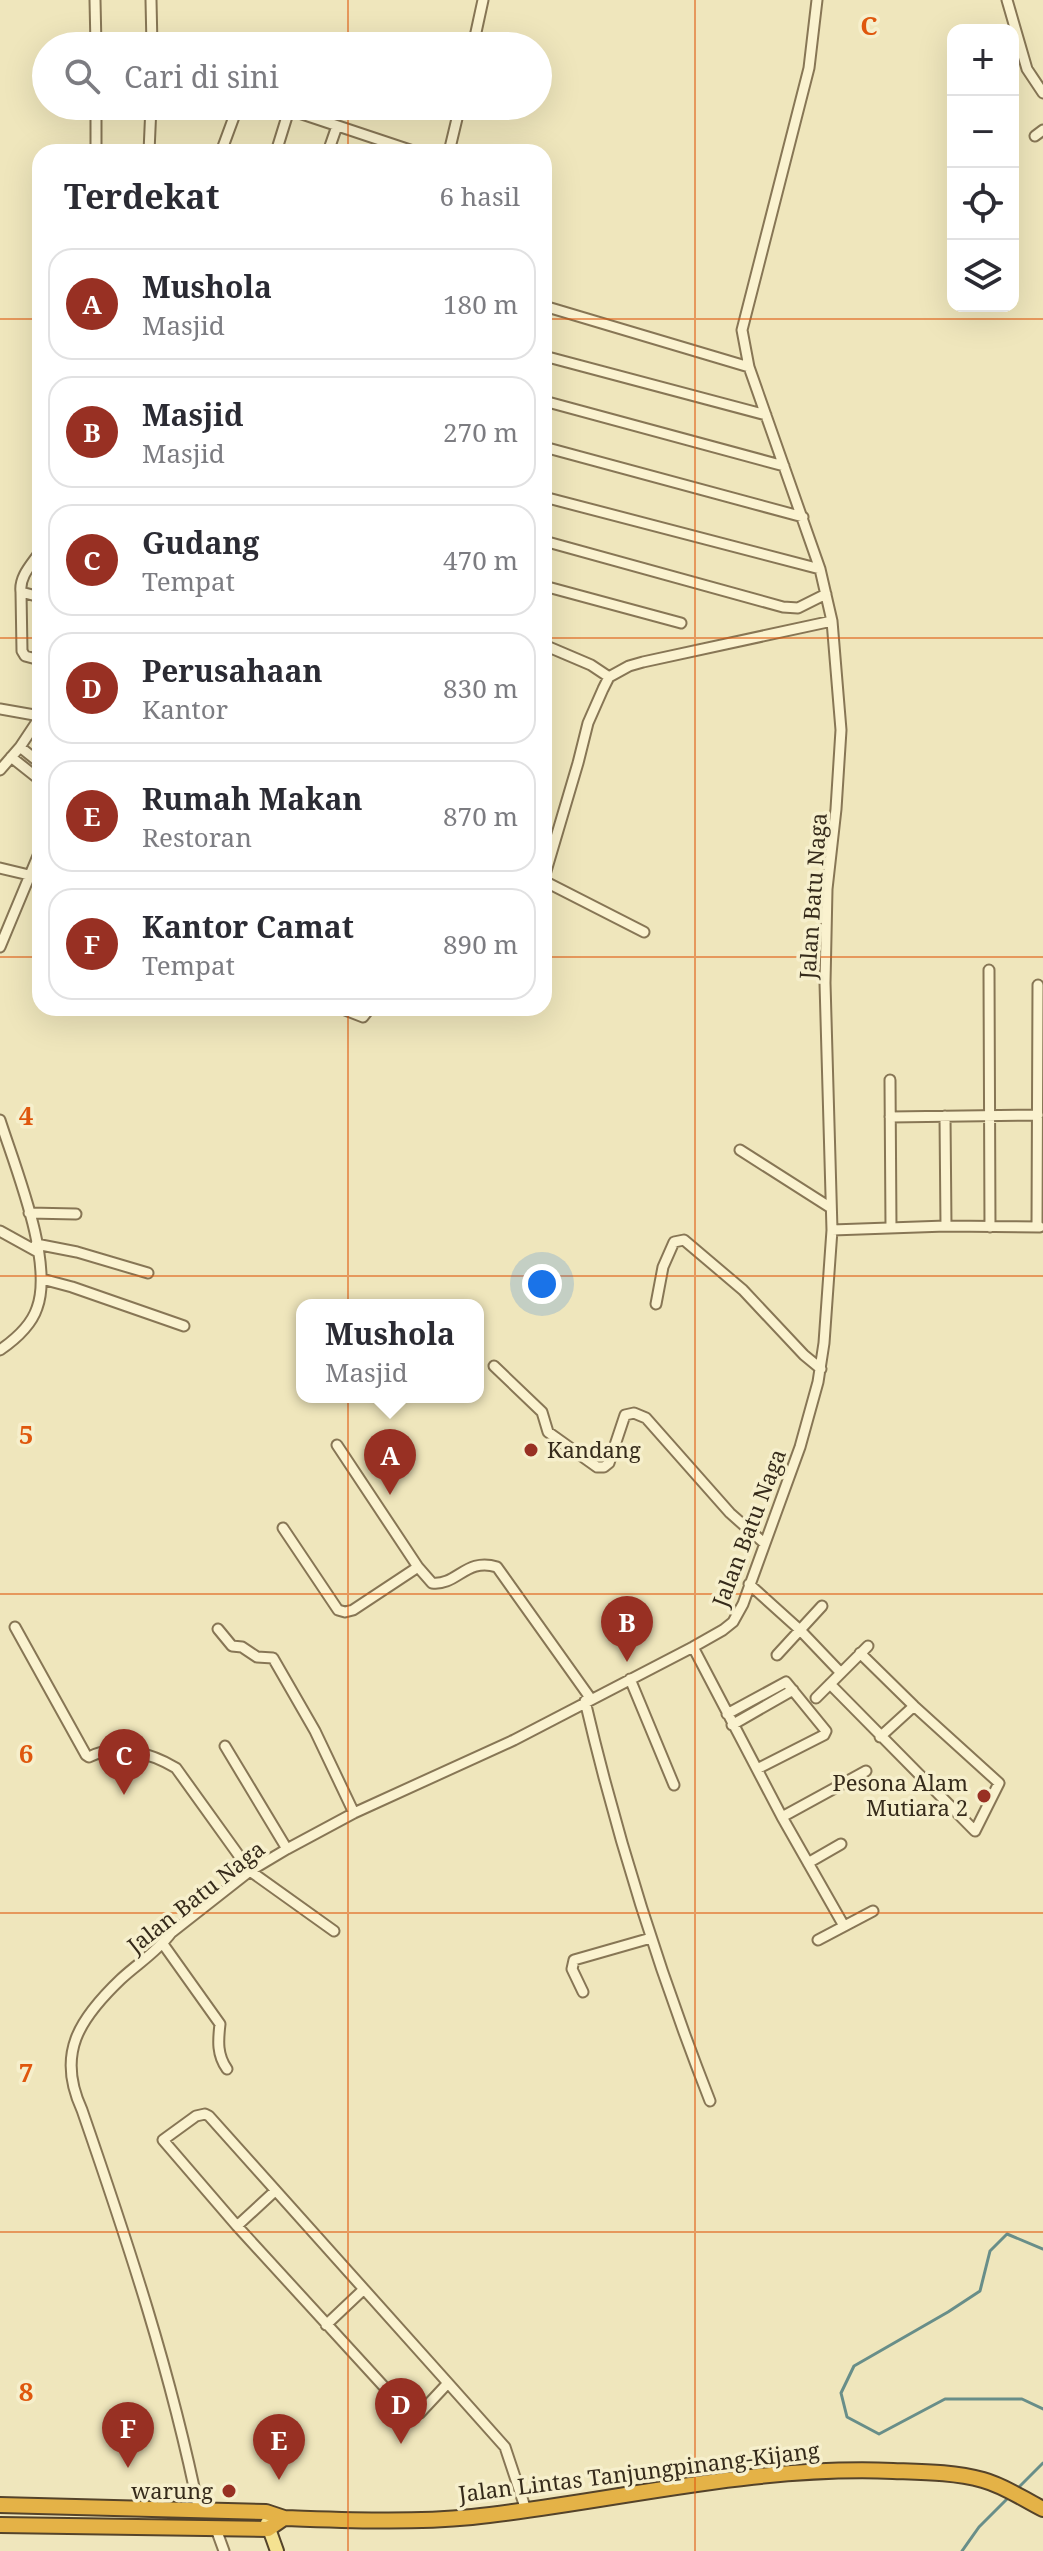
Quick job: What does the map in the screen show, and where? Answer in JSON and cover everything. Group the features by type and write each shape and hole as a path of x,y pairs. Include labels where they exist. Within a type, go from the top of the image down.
{"highway":[{"name":"Jalan Lintas Tanjungpinang-Kijang","path":"0,2505 266,2512 284,2518 426,2521 526,2510 747,2476 811,2470 966,2476 998,2485 1043,2509"},
{"path":"0,2525 268,2529 284,2518"}],"main road":[{"path":"266,2512 268,2529 277,2551"}],"street":[{"path":"95,0 96,32"},
{"path":"151,0 152,32"},
{"path":"476,32 483,0"},
{"name":"Jalan Batu Naga","path":"199,2511 179,2415 154,2329 123,2229 73,2091 70,2066 73,2045 82,2027 121,1979 163,1944 171,1933 250,1871 354,1813 514,1740 723,1630 738,1616 800,1447 821,1369 832,1230 825,983 827,889 841,730 832,621 820,569 749,367 742,330 809,68 817,0"},
{"path":"1007,0 1019,47 1043,93"},
{"path":"96,120 96,144"},
{"path":"149,144 150,120"},
{"path":"224,144 233,120"},
{"path":"278,144 286,120"},
{"path":"319,120 392,144"},
{"path":"451,144 457,120"},
{"path":"331,144 337,126"},
{"path":"552,308 749,367"},
{"path":"552,358 766,415"},
{"path":"552,403 784,466"},
{"path":"552,449 803,517"},
{"path":"552,499 820,569"},
{"path":"552,543 783,607 798,608 826,594"},
{"path":"32,564 23,577 21,592 22,651 32,658"},
{"path":"552,588 681,623"},
{"path":"21,592 32,595"},
{"path":"552,853 588,723 609,677 643,662 832,621"},
{"path":"552,648 591,665 609,677"},
{"path":"0,709 32,715"},
{"path":"0,770 32,729"},
{"path":"20,747 32,757"},
{"path":"11,757 32,774"},
{"path":"0,868 29,875"},
{"path":"0,947 32,868"},
{"path":"552,884 644,932"},
{"path":"989,970 990,1227"},
{"path":"832,1230 1040,1227 1038,985"},
{"path":"890,1080 891,1228"},
{"path":"890,1117 1038,1115"},
{"path":"945,1116 946,1226"},
{"path":"0,1120 29,1213 42,1279 40,1300 31,1320 0,1350"},
{"path":"740,1150 831,1208"},
{"path":"29,1213 76,1214"},
{"path":"0,1231 37,1248 77,1252 148,1273"},
{"path":"656,1304 663,1267 674,1242 684,1240 743,1290 821,1369"},
{"path":"42,1279 184,1326"},
{"path":"494,1366 543,1413 548,1432 597,1467 609,1463 625,1415 634,1413 646,1418 730,1513 764,1543"},
{"path":"337,1445 418,1567 432,1583 438,1584 479,1564 497,1567 588,1700 603,1776 651,1938 674,2009 710,2101"},
{"path":"283,1528 338,1610 353,1610 418,1567"},
{"path":"749,1584 841,1673"},
{"path":"777,1655 822,1606"},
{"path":"15,1627 86,1755 89,1757 115,1749 160,1758 176,1768 250,1871 334,1931"},
{"path":"218,1629 232,1646 242,1647 257,1657 273,1658 315,1731 354,1813"},
{"path":"693,1647 732,1725 844,1926"},
{"path":"816,1698 830,1684 841,1673 864,1650 914,1706 999,1783 975,1831 830,1684"},
{"path":"630,1679 674,1785"},
{"path":"727,1714 785,1682 789,1683 825,1734 757,1769"},
{"path":"732,1725 793,1690"},
{"path":"880,1737 914,1706"},
{"path":"225,1746 287,1849"},
{"path":"782,1817 866,1771"},
{"path":"808,1863 841,1844"},
{"path":"818,1940 873,1911"},
{"path":"583,1992 572,1969 574,1960 651,1938"},
{"path":"163,1944 220,2024 220,2060 227,2069"},
{"path":"448,2383 420,2413 409,2414 163,2140 196,2116 205,2114 448,2383 505,2447 526,2510"},
{"path":"237,2226 275,2191"},
{"path":"326,2325 363,2290"},
{"path":"216,2529 224,2551"}],"waterway":[{"path":"1043,2249 1007,2234 990,2251 980,2291 854,2366 841,2393 847,2417 879,2434 945,2399 1022,2399 1043,2409"},
{"path":"1017,2489 1043,2463"},
{"path":"962,2551 979,2527 1009,2497"}],"place":[{"name":"Kandang","path":"531,1450"},
{"name":"Mushola","path":"390,1495"},
{"name":"Masjid","path":"627,1662"},
{"name":"Gudang","path":"124,1795"},
{"name":"Pesona Alam Mutiara 2","path":"984,1796"},
{"name":"Perusahaan","path":"401,2444"},
{"name":"Kantor Camat","path":"128,2468"},
{"name":"Rumah Makan","path":"279,2480"},
{"name":"warung","path":"229,2491"}]}
